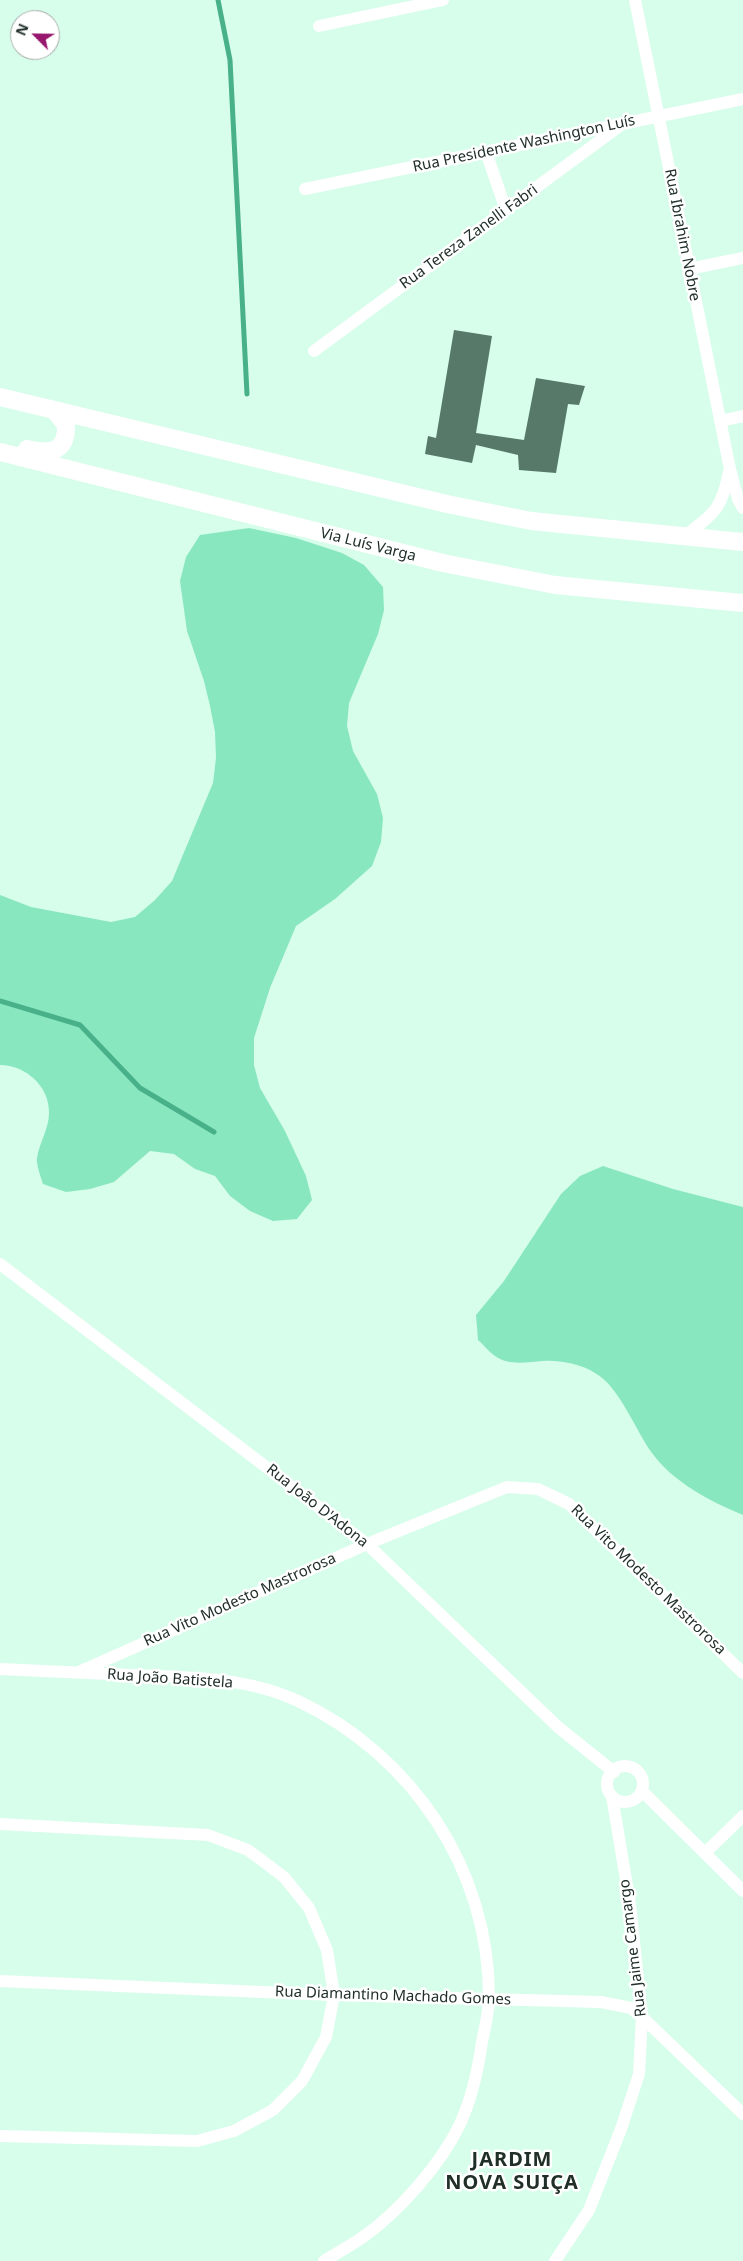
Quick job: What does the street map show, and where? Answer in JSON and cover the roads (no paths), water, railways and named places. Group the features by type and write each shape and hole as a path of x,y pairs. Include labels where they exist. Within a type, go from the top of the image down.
{"main road":[{"path":"0,397 475,510 531,521 743,542"},
{"path":"0,442 42,452 50,452 64,440 66,425 54,410"},
{"name":"Via Luís Varga","path":"0,452 443,564 555,585 743,603"}],"street":[{"path":"319,26 443,0"},
{"name":"Rua Ibrahim Nobre","path":"635,0 730,469 743,508"},
{"name":"Rua Presidente Washington Luís","path":"305,189 743,99"},
{"name":"Rua Tereza Zanelli Fabri","path":"314,351 623,123"},
{"path":"486,152 506,210"},
{"path":"689,269 743,258"},
{"path":"720,421 743,416"},
{"name":"Rua Ibrahim Nobre","path":"686,535 709,518 724,498 730,469"},
{"name":"Rua João D'Adona","path":"0,1264 367,1544 558,1727 614,1772"},
{"name":"Rua Vito Modesto Mastrorosa","path":"78,1672 367,1544 507,1487 538,1490 569,1504 743,1673"},
{"name":"Rua João Batistela","path":"0,1669 183,1677 245,1684 297,1701 347,1729 395,1769 438,1822 469,1882 486,1944 489,1999 477,2075 459,2124 433,2166 400,2206 363,2237 324,2261"},
{"path":"624,1767 635,1770 642,1779 642,1791 634,1800 629,1802 617,1800 612,1796 608,1788 608,1782 614,1772 624,1767"},
{"path":"642,1791 743,1891"},
{"name":"Rua Jaime Camargo","path":"555,2261 589,2210 639,2074 642,2017 630,1904 612,1796"},
{"path":"704,1853 743,1816"},
{"path":"0,1824 208,1835 248,1850 284,1877 310,1908 327,1950 334,1995 326,2038 302,2081 273,2110 234,2131 197,2141 0,2136"},
{"name":"Rua Diamantino Machado Gomes","path":"0,1981 334,1995 601,2002 631,2008 743,2114"}],"waterway":[{"path":"218,0 230,60 247,394"},
{"path":"0,1001 80,1025 140,1088 214,1132"}],"district":[{"name":"JARDIM NOVA SUIÇA","path":"512,2172"}]}
